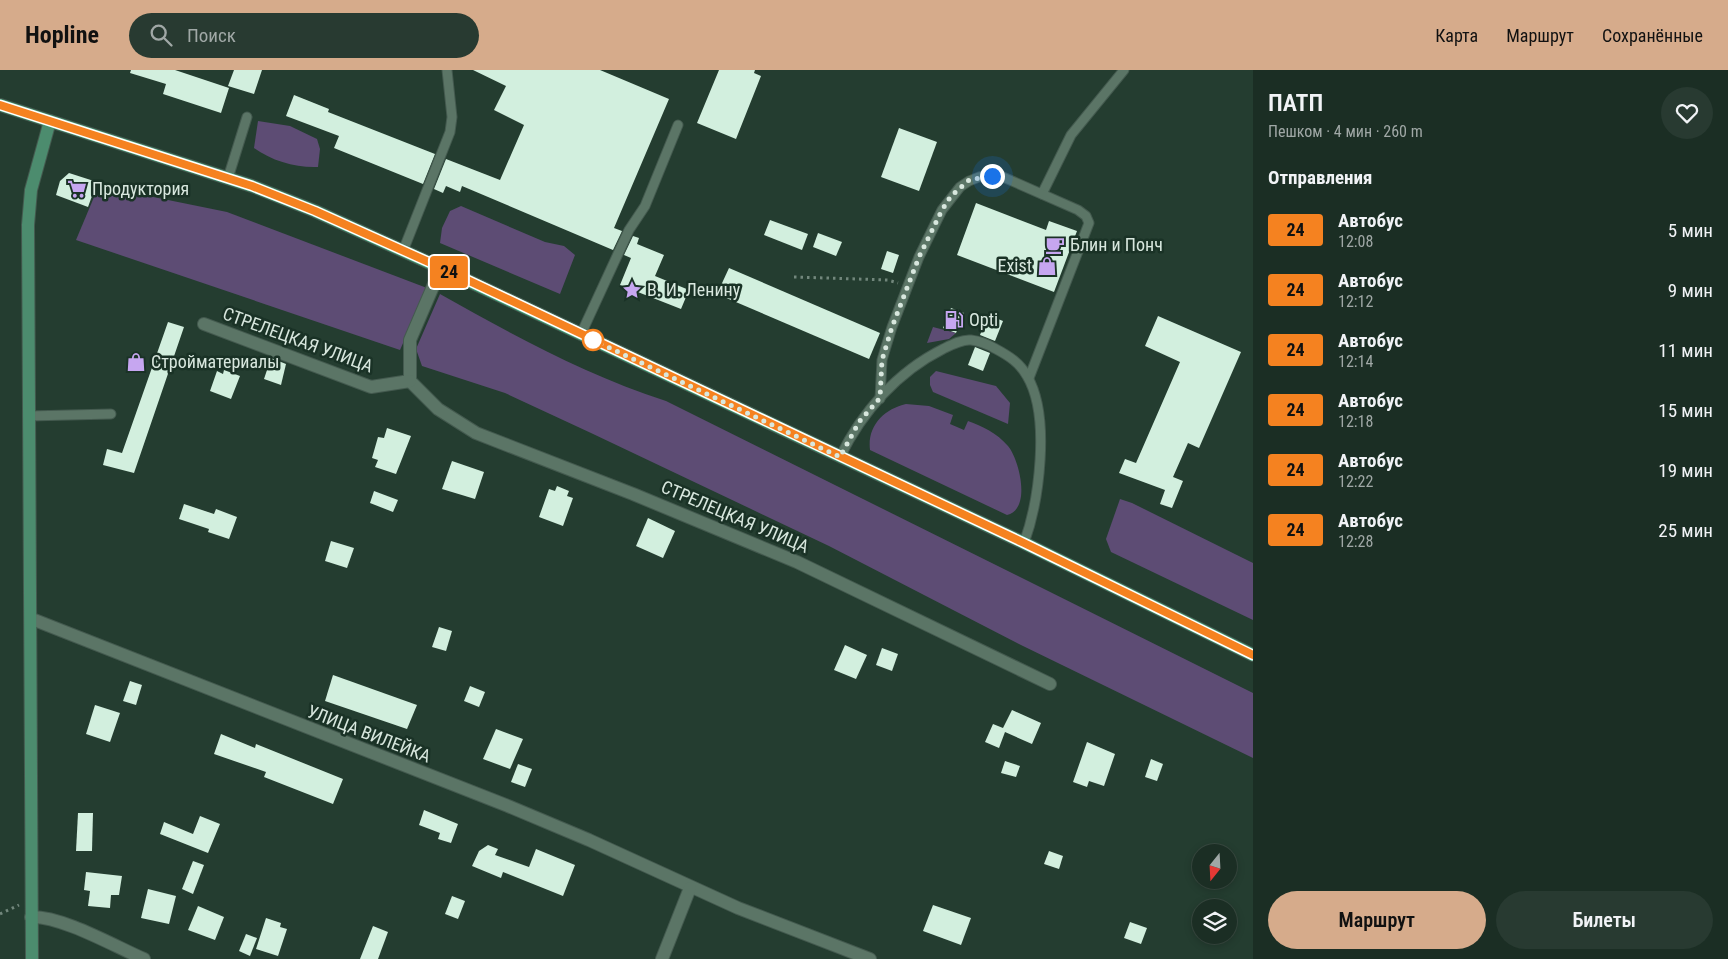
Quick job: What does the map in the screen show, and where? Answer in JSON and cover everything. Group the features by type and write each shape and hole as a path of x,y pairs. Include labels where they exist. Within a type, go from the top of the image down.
{"main road":[{"path":"0,105 228,178 296,203 442,268 874,474 1024,543 1253,656"}],"street":[{"path":"32,959 32,619 28,416 30,201 50,121"},
{"path":"410,381 410,340 442,268"},
{"name":"СТРЕЛЕЦКАЯ УЛИЦА","path":"204,324 371,387 410,381 438,409 476,434 633,494 797,562 1050,684"},
{"name":"УЛИЦА ВИЛЕЙКА","path":"32,619 508,806 589,840 690,888 870,959"},
{"path":"662,959 690,888"},
{"path":"31,917 39,917 67,925 144,959"}],"lane":[{"path":"404,251 450,132 452,117 447,70"},
{"path":"1042,194 1071,135 1124,70"},
{"path":"228,178 247,118"},
{"path":"580,334 629,230 645,206 678,125"},
{"path":"880,398 882,360 908,287 942,210 951,196 969,180 992,176 1004,178 1078,210 1086,216 1089,223 1029,378"},
{"path":"840,457 859,422 907,372 926,358 952,344 967,340 978,341 1004,353 1017,362 1029,378 1038,415 1040,454 1034,512 1024,543"},
{"path":"28,416 111,414"}],"path":[{"path":"794,277 888,280 908,287"},
{"path":"0,914 31,900"}],"shaded area":[{"path":"258,121 290,126 317,139 320,149 318,167 284,163 268,157 254,148"},
{"path":"114,189 227,212 427,288 400,350 76,240 97,190"},
{"path":"461,206 545,242 564,246 575,255 560,294 440,243 442,228 450,211"},
{"path":"440,294 550,353 636,391 666,401 1253,693 1253,758 1023,646 829,546 591,433 505,393 422,366 416,349"},
{"path":"933,327 956,333 949,339 927,343"},
{"path":"936,371 996,386 1010,403 1008,424 933,392 930,385 930,377"},
{"path":"906,404 929,406 953,415 950,424 964,430 968,421 979,425 1004,441 1016,461 1021,483 1019,504 1015,511 1007,515 870,450 871,433 874,426 884,414"},
{"path":"1120,499 1132,503 1253,563 1253,620 1111,552 1106,539"}],"building":[{"path":"131,70 175,70 229,88 221,113 163,94 166,84 130,73"},
{"path":"234,70 262,70 254,94 228,86"},
{"path":"473,70 600,70 669,99 614,228 622,231 613,250 462,186 460,192 446,186 443,193 434,189 446,159 500,180 524,125 494,110 506,86"},
{"path":"719,70 755,70 754,73 761,76 736,139 697,123"},
{"path":"294,95 329,109 328,112 435,154 423,184 334,148 339,136 286,116"},
{"path":"899,128 937,142 919,191 881,177"},
{"path":"69,173 97,182 88,207 56,195 60,181"},
{"path":"976,203 1046,230 1049,221 1077,231 1054,292 957,255"},
{"path":"770,220 808,234 802,250 764,235"},
{"path":"818,233 842,242 836,256 813,247"},
{"path":"633,236 639,238 637,244 664,255 655,276 689,290 681,309 620,285 631,258 624,255"},
{"path":"887,251 899,255 893,273 881,269"},
{"path":"729,268 880,333 869,359 717,294"},
{"path":"951,308 964,313 956,333 943,328"},
{"path":"988,315 1003,321 995,341 980,335"},
{"path":"1158,316 1241,352 1199,448 1188,443 1173,477 1183,481 1172,508 1160,504 1165,490 1119,473 1125,459 1136,463 1180,362 1145,346"},
{"path":"168,322 184,327 134,473 103,465 107,449 122,453"},
{"path":"975,347 990,353 983,371 968,365"},
{"path":"271,358 286,364 281,385 264,379"},
{"path":"224,370 240,376 231,399 210,391 217,371 223,374"},
{"path":"387,428 411,436 396,474 375,467 378,460 372,458 378,437 384,438"},
{"path":"452,461 484,472 475,499 442,489"},
{"path":"557,486 569,491 567,496 573,498 563,526 539,517 549,489 555,491"},
{"path":"374,491 398,500 393,512 370,503"},
{"path":"184,504 214,514 216,509 237,517 229,539 208,532 209,529 179,519"},
{"path":"648,518 675,531 663,558 636,546"},
{"path":"331,541 354,548 347,568 325,561"},
{"path":"439,627 452,631 446,651 432,647"},
{"path":"845,645 867,655 856,679 834,670"},
{"path":"882,648 898,654 892,671 876,665"},
{"path":"333,675 417,705 407,729 325,701"},
{"path":"130,681 142,685 136,705 123,701"},
{"path":"470,686 485,692 479,707 464,701"},
{"path":"95,705 120,713 110,742 86,734"},
{"path":"1012,710 1041,723 1032,744 1005,732 999,748 985,742 993,724 1003,728"},
{"path":"496,729 523,739 510,769 483,759"},
{"path":"221,734 255,748 256,744 343,779 333,804 264,777 266,772 214,754"},
{"path":"1087,742 1115,754 1104,786 1089,781 1087,787 1073,782"},
{"path":"1151,759 1163,764 1157,781 1145,777"},
{"path":"1005,761 1020,766 1016,777 1001,773"},
{"path":"518,764 532,769 525,787 511,782"},
{"path":"424,810 458,824 451,843 438,839 440,833 419,825"},
{"path":"78,813 93,813 92,851 76,851"},
{"path":"200,816 220,824 208,853 160,834 164,822 193,834"},
{"path":"488,845 498,849 495,855 529,867 536,849 575,865 563,896 503,872 501,878 472,866 479,851"},
{"path":"1049,851 1063,856 1059,869 1044,864"},
{"path":"193,861 204,865 193,894 182,889"},
{"path":"86,872 122,876 119,895 111,895 110,908 88,906 90,891 84,890"},
{"path":"148,889 176,896 169,924 141,918"},
{"path":"452,896 465,901 458,919 445,914"},
{"path":"933,905 971,918 961,945 923,931"},
{"path":"198,906 224,917 215,940 188,930"},
{"path":"266,918 281,923 280,927 287,929 278,956 256,949"},
{"path":"1130,922 1147,928 1141,944 1124,938"},
{"path":"373,926 388,932 378,959 360,959"},
{"path":"246,934 257,938 250,956 239,951"}],"bus line":[{"name":"24","path":"0,105 252,186 315,211 442,268 874,474 1024,543 1253,655"}],"place":[{"name":"Продуктория","path":"77,189"},
{"name":"Блин и Понч","path":"1055,245"},
{"name":"Exist","path":"1047,266"},
{"name":"В. И. Ленину","path":"632,290"},
{"name":"Opti","path":"954,320"},
{"name":"Стройматериалы","path":"136,362"}],"route":[{"path":"593,340 840,457 859,422 880,398 882,360 892,327 919,257 942,210 951,196 969,180 992,176"}]}
